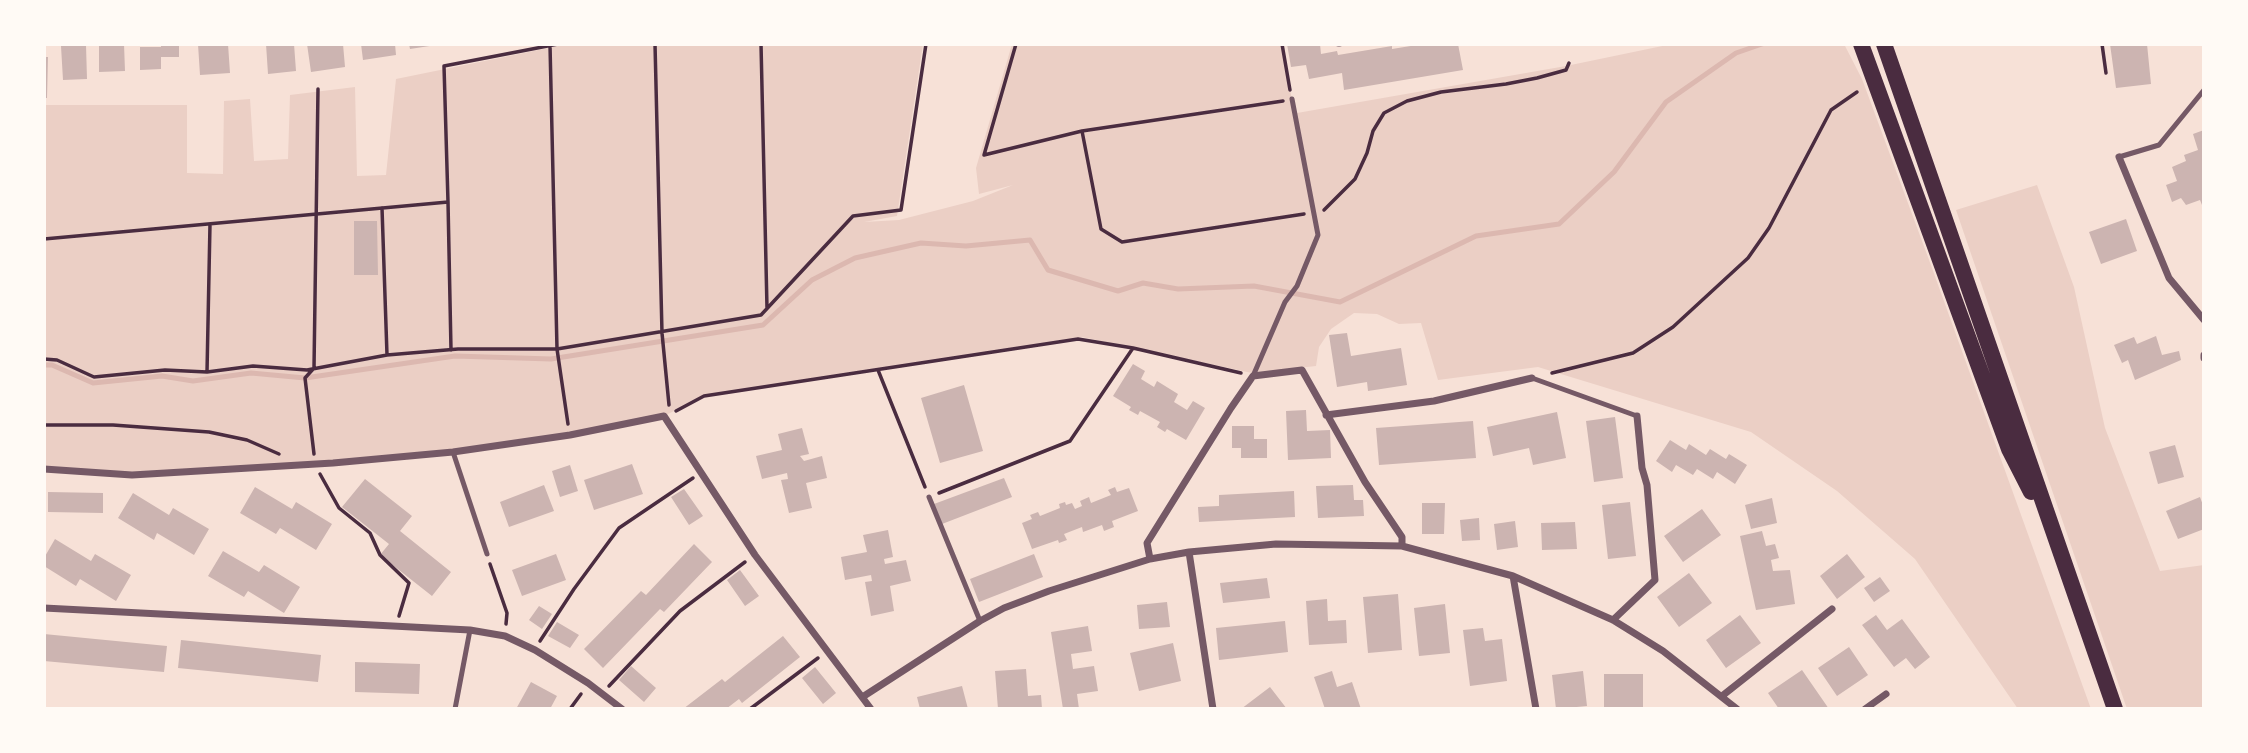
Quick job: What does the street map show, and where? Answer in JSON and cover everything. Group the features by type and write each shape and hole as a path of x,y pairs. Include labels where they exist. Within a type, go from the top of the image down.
{"main road":[{"path":"1861,44 2009,449 2061,554"},
{"path":"1884,44 2115,709"}],"street":[{"path":"2119,157 2169,278 2204,320"},
{"path":"1150,559 1147,543 1253,376 1302,370 1365,482 1402,537 1402,546"},
{"path":"1326,415 1434,401 1532,378"},
{"path":"44,469 132,475 315,464 453,452 570,435 664,416 755,555 871,709"},
{"path":"1613,620 1655,580 1647,485 1642,468 1637,416"},
{"path":"863,696 980,621 1004,608 1049,591 1150,559 1189,552 1276,544 1402,546 1513,576 1613,620 1663,651 1737,709"},
{"path":"1189,552 1213,709"},
{"path":"1513,576 1536,709"},
{"path":"44,608 470,630 505,636 535,650 588,683 622,709"},
{"path":"1722,696 1832,609"},
{"path":"1865,709 1886,694"}],"lane":[{"path":"2119,157 2159,145 2204,90"},
{"path":"1253,376 1285,302 1297,286 1318,235 1292,99"},
{"path":"1532,378 1637,416"},
{"path":"453,452 487,554"},
{"path":"929,497 980,621"},
{"path":"455,709 470,630"}],"path":[{"path":"451,350 444,66 558,44"},
{"path":"655,44 662,335 669,415 704,396 1078,339 1133,348 1253,376"},
{"path":"761,44 767,309"},
{"path":"44,359 57,360 94,377 165,370 207,372 253,366 307,370 387,355 451,350 557,352 761,315 853,216 901,210 926,44"},
{"path":"1016,44 984,155 1082,131 1292,99 1282,44"},
{"path":"2102,44 2106,73"},
{"path":"550,45 557,352 570,435"},
{"path":"1082,131 1101,229 1122,242 1314,215 1355,179 1367,153 1373,131 1384,113 1407,101 1441,92 1537,78 1566,70 1569,63"},
{"path":"318,89 314,368 305,378 315,464 339,509 370,533 380,555 409,583 396,626"},
{"path":"1532,378 1633,354 1674,327 1748,258 1769,228 1831,110 1857,92"},
{"path":"44,239 448,202"},
{"path":"382,208 387,355"},
{"path":"207,372 210,224"},
{"path":"877,369 929,497 1070,441 1133,348"},
{"path":"44,425 113,425 209,432 247,440 283,455 295,465"},
{"path":"535,650 574,589 619,528 700,473"},
{"path":"487,554 506,613 505,636"},
{"path":"602,693 680,611 755,555"},
{"path":"750,709 828,651"},
{"path":"570,709 588,683"}],"shaded area":[{"path":"568,44 923,44 897,216 864,222 899,220 973,201 1013,185 979,194 976,168 1012,44 1281,44 1297,113 1566,66 1672,44 1844,44 1862,79 2091,709 2018,709 1915,559 1837,491 1751,432 1538,367 1438,380 1421,323 1399,324 1377,314 1354,313 1331,329 1319,347 1316,366 1252,373 1082,337 704,396 664,416 453,452 132,475 44,469 44,105 187,105 187,173 223,174 224,101 250,99 254,161 288,159 290,95 355,87 357,176 386,175 396,79"},
{"path":"2037,185 2074,287 2105,428 2160,571 2204,565 2204,709 2127,709 1956,210"}],"building":[{"path":"99,44 124,44 125,71 99,72"},
{"path":"161,44 179,44 179,57 161,57 161,69 140,70 140,47 161,47"},
{"path":"198,44 228,44 230,73 200,75"},
{"path":"266,44 294,44 296,71 268,74"},
{"path":"307,44 343,44 345,67 311,72"},
{"path":"361,44 395,44 396,55 363,60"},
{"path":"409,44 436,44 436,45 410,49"},
{"path":"1287,44 1320,44 1321,54 1337,51 1338,55 1392,46 1392,49 1423,44 1458,44 1463,70 1344,90 1342,73 1309,79 1306,65 1291,67"},
{"path":"2110,44 2147,44 2151,84 2116,88"},
{"path":"86,45 87,79 63,80 61,46"},
{"path":"44,57 48,57 47,98 44,98"},
{"path":"2204,130 2204,210 2200,200 2186,205 2181,198 2172,202 2166,185 2177,181 2172,167 2186,161 2184,155 2198,150 2193,134"},
{"path":"2126,219 2137,251 2101,264 2089,232"},
{"path":"354,221 377,221 378,275 354,275"},
{"path":"1347,333 1351,356 1401,348 1407,385 1368,391 1367,382 1337,387 1329,335"},
{"path":"2156,336 2162,355 2179,351 2181,360 2135,380 2128,360 2122,363 2114,345 2134,337 2137,344"},
{"path":"1133,364 1145,371 1141,379 1154,387 1157,381 1178,394 1174,402 1187,410 1193,401 1205,408 1186,440 1167,429 1165,432 1157,427 1160,422 1140,411 1138,415 1129,410 1131,407 1113,396"},
{"path":"964,385 983,451 940,463 921,398"},
{"path":"1306,410 1307,431 1330,430 1331,458 1288,460 1286,411"},
{"path":"1557,412 1566,458 1533,465 1529,448 1493,456 1487,427"},
{"path":"1615,417 1623,478 1594,482 1586,421"},
{"path":"1473,421 1476,458 1379,465 1376,428"},
{"path":"1232,426 1254,426 1254,439 1267,439 1267,458 1241,458 1241,448 1232,448"},
{"path":"802,428 809,454 800,456 804,461 822,456 827,478 806,483 812,508 789,513 781,480 788,479 787,473 762,479 756,456 782,450 778,434"},
{"path":"1670,440 1686,450 1689,444 1706,455 1710,449 1726,459 1729,454 1747,465 1735,484 1717,472 1713,479 1697,469 1693,475 1676,465 1672,472 1656,461"},
{"path":"2175,445 2184,477 2158,484 2149,452"},
{"path":"632,464 643,494 594,510 584,480"},
{"path":"570,465 578,491 560,497 552,471"},
{"path":"1004,478 1012,497 942,524 934,504"},
{"path":"365,479 412,516 400,531 451,572 432,596 380,555 389,544 342,507"},
{"path":"544,485 554,511 509,527 500,502"},
{"path":"1353,485 1354,500 1363,500 1364,516 1318,518 1316,486"},
{"path":"255,487 292,509 296,502 332,524 316,550 280,528 276,534 240,513"},
{"path":"1115,487 1117,492 1129,488 1138,511 1112,521 1114,527 1104,531 1102,525 1083,532 1082,527 1064,534 1067,540 1059,543 1058,540 1032,549 1022,523 1032,519 1030,515 1038,512 1040,516 1060,508 1059,504 1065,502 1066,505 1072,503 1075,509 1082,506 1080,501 1089,497 1091,503 1111,495 1108,490"},
{"path":"684,489 703,516 689,525 671,497"},
{"path":"1294,491 1295,517 1199,522 1198,507 1219,506 1219,495"},
{"path":"48,492 103,493 103,513 48,512"},
{"path":"133,493 169,515 173,508 209,529 194,555 157,533 154,540 118,518"},
{"path":"2200,497 2204,508 2204,529 2178,539 2166,511"},
{"path":"1772,498 1777,523 1751,529 1745,505"},
{"path":"1630,502 1636,556 1608,559 1602,505"},
{"path":"1422,503 1445,503 1444,534 1422,534"},
{"path":"1702,509 1721,535 1683,562 1664,536"},
{"path":"1479,518 1480,540 1462,541 1460,520"},
{"path":"1515,521 1518,547 1497,550 1494,524"},
{"path":"1575,522 1577,549 1542,550 1541,523"},
{"path":"888,530 893,557 884,559 885,564 906,560 911,581 890,586 894,611 871,616 865,582 872,581 871,575 845,580 841,557 867,552 863,535"},
{"path":"1762,531 1766,546 1775,544 1779,558 1771,560 1773,571 1790,570 1795,604 1756,610 1740,536"},
{"path":"55,539 91,561 95,554 131,575 116,601 80,579 76,586 44,566 44,558"},
{"path":"694,544 712,562 664,612 660,609 603,668 584,649 641,591 646,595"},
{"path":"223,551 259,572 264,565 300,587 284,613 248,591 244,597 208,576"},
{"path":"556,554 566,580 522,596 512,570"},
{"path":"1034,554 1043,577 979,602 970,579"},
{"path":"1847,554 1865,577 1837,599 1820,576"},
{"path":"740,570 759,596 745,606 727,580"},
{"path":"1689,573 1712,603 1679,627 1657,597"},
{"path":"1880,577 1890,591 1874,602 1864,588"},
{"path":"1267,578 1270,598 1223,603 1220,583"},
{"path":"1398,594 1402,650 1368,653 1363,597"},
{"path":"1327,599 1328,621 1346,620 1347,643 1309,645 1306,601"},
{"path":"1167,602 1170,627 1139,629 1137,605"},
{"path":"1445,604 1450,653 1419,656 1414,608"},
{"path":"539,606 552,614 542,629 529,620"},
{"path":"1740,615 1761,643 1726,668 1706,640"},
{"path":"1876,615 1887,630 1902,619 1930,657 1915,669 1906,658 1894,667 1862,625"},
{"path":"1285,621 1288,652 1219,660 1216,628"},
{"path":"557,622 579,635 570,648 548,636"},
{"path":"1088,626 1092,651 1071,654 1073,669 1094,666 1098,691 1077,694 1079,709 1063,709 1051,632"},
{"path":"1483,628 1485,641 1502,639 1507,681 1470,686 1463,630"},
{"path":"44,634 167,646 164,672 44,661"},
{"path":"783,636 800,657 742,703 739,699 726,709 683,709 722,679 725,682"},
{"path":"181,640 321,655 318,682 178,668"},
{"path":"1173,643 1181,681 1139,691 1130,653"},
{"path":"1849,647 1868,675 1837,696 1818,668"},
{"path":"355,662 420,664 419,694 355,692"},
{"path":"631,666 656,688 644,702 619,680"},
{"path":"815,667 836,693 823,704 802,678"},
{"path":"1026,669 1028,696 1041,695 1042,709 998,709 995,671"},
{"path":"1802,670 1829,709 1779,709 1768,693"},
{"path":"1332,671 1337,687 1352,682 1361,709 1325,709 1314,677"},
{"path":"1583,671 1587,706 1556,709 1552,675"},
{"path":"1604,674 1643,674 1643,707 1604,707"},
{"path":"531,682 557,696 550,709 516,709"},
{"path":"962,686 968,709 920,709 917,697"},
{"path":"1270,687 1287,709 1241,709"}],"waterway":[{"path":"44,365 52,365 93,383 162,376 193,381 251,373 305,378 455,356 551,359 763,325 812,280 855,258 921,243 966,246 1030,240 1048,270 1118,291 1143,283 1178,289 1254,286 1340,302 1476,236 1559,224 1614,172 1666,102 1736,53 1762,44"}]}
